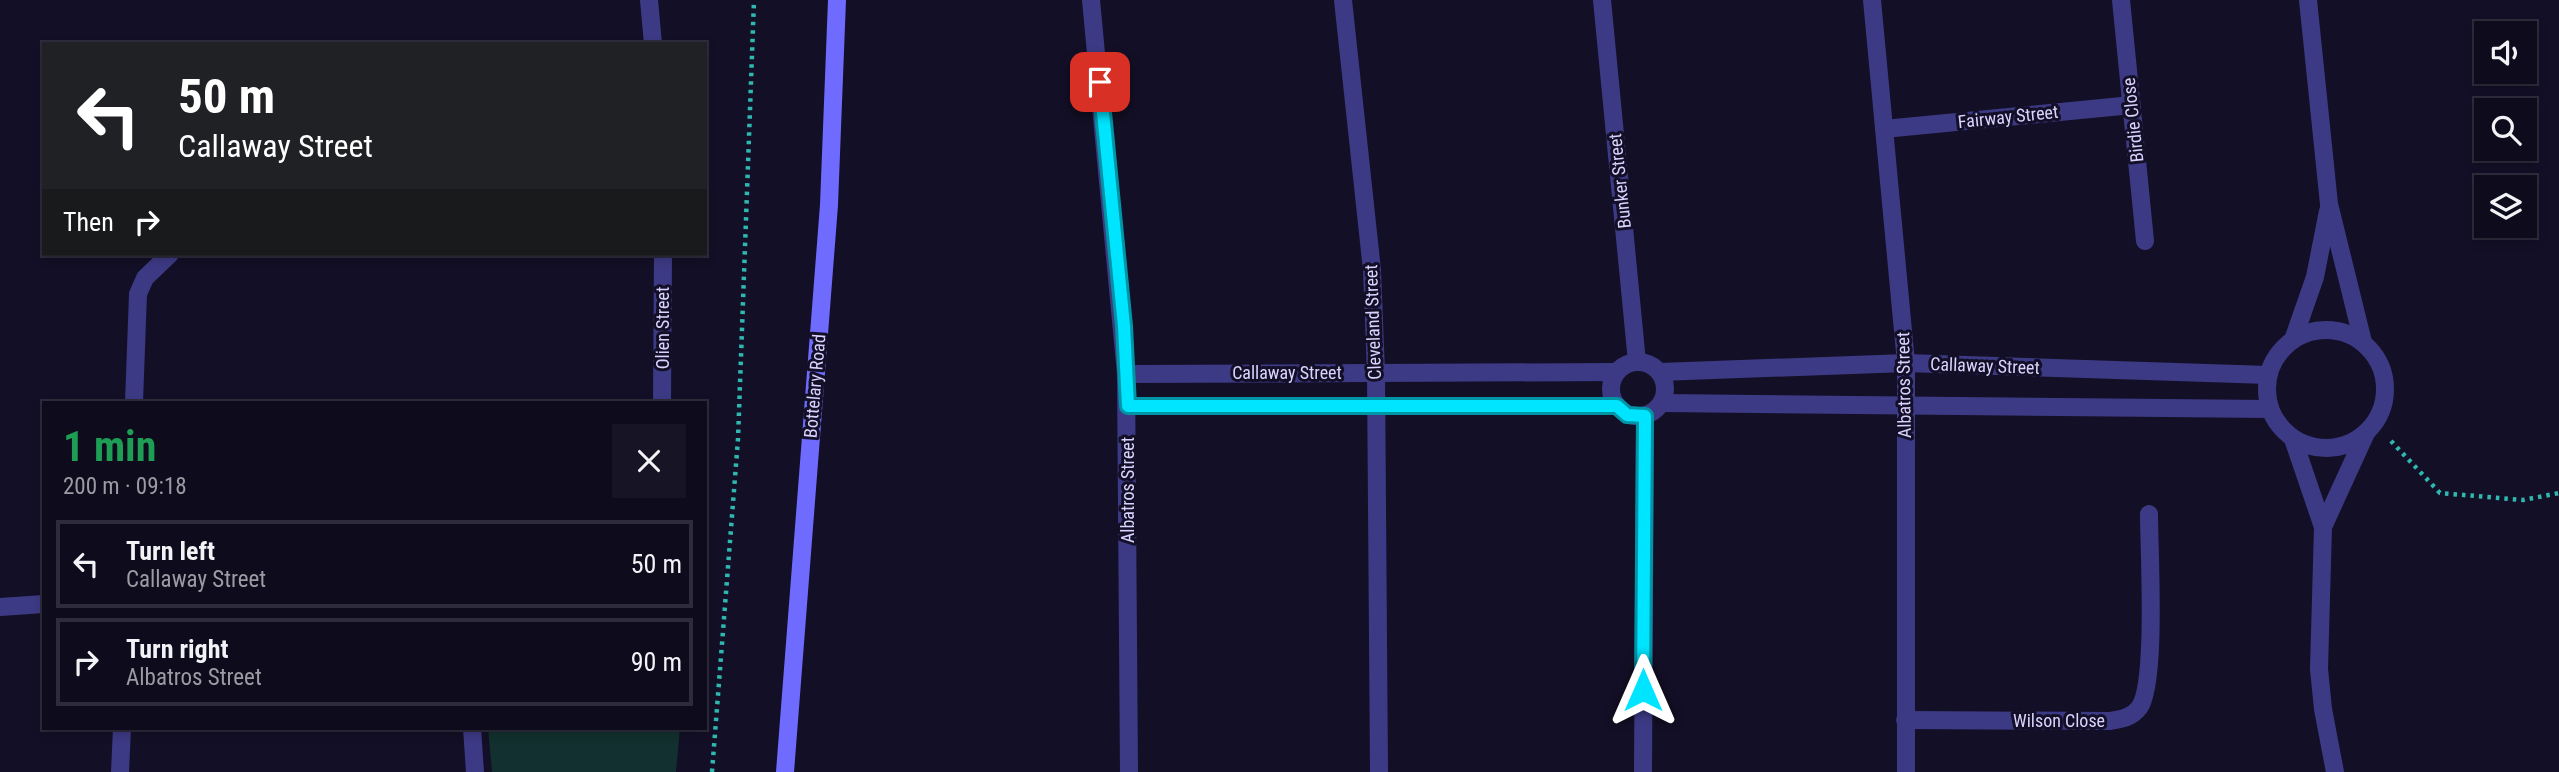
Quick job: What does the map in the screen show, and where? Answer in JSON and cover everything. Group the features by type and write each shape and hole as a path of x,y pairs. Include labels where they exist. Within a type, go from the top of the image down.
{"main road":[{"name":"Bottelary Road","path":"785,772 830,205 837,0"}],"street":[{"path":"649,0 653,42"},
{"name":"Albatros Street","path":"1091,0 1128,406 1129,772"},
{"name":"Cleveland Street","path":"1343,0 1372,270 1376,373 1379,772"},
{"name":"Bunker Street","path":"1602,0 1637,362"},
{"name":"Albatros Street","path":"1872,0 1906,363 1906,772"},
{"name":"Birdie Close","path":"2121,0 2145,240"},
{"path":"2308,0 2329,204 2363,342"},
{"name":"Fairway Street","path":"1884,129 2132,105"},
{"path":"2329,204 2315,277 2293,340 2273,361 2268,375 2270,409 2279,426 2294,439 2308,446 2338,448 2371,428"},
{"path":"134,401 138,294 145,278 168,256"},
{"name":"Olien Street","path":"662,401 663,256"},
{"path":"2293,340 2321,330 2351,334 2363,342 2381,366 2385,380 2386,396 2323,527"},
{"path":"1648,363 1660,372 1666,389 1661,403 1645,416 1627,415 1617,406 1611,385 1617,372 1627,364 1648,363"},
{"name":"Callaway Street","path":"1660,372 1906,363 2268,375"},
{"name":"Callaway Street","path":"1126,374 1617,372"},
{"path":"1661,403 1905,403 2270,409"},
{"name":"Callaway Street","path":"1128,406 1617,406"},
{"path":"1643,772 1645,416"},
{"path":"2294,439 2323,527 2319,669 2323,709 2335,772"},
{"name":"Wilson Close","path":"1905,720 2110,722 2127,718 2140,707 2149,669 2149,514"},
{"path":"0,607 42,604"},
{"path":"120,772 122,730"},
{"path":"472,730 475,772"}],"path":[{"path":"712,772 738,439 754,0"},
{"path":"2371,428 2440,493 2523,500 2559,493"}],"green space":[{"path":"488,730 680,730 676,772 492,772"}],"route":[{"path":"1100,82 1124,326 1128,406 1617,406 1627,415 1645,416 1643,690"}]}
